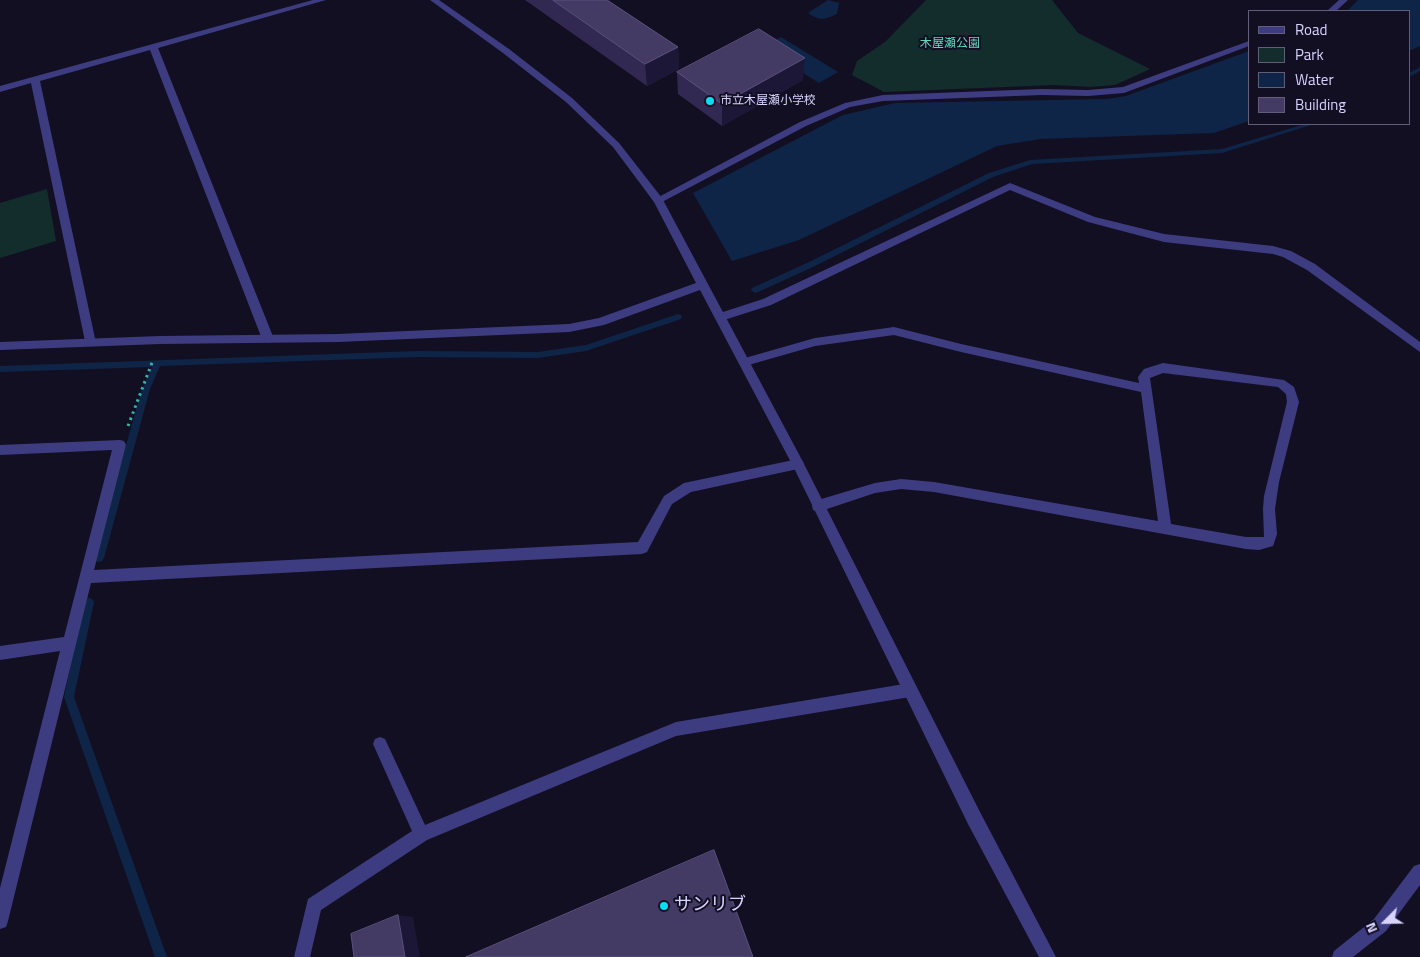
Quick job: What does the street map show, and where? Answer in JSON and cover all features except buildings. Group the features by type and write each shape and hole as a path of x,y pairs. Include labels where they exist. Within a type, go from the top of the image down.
{"street":[{"path":"0,89 322,0"},
{"path":"434,0 506,51 569,100 616,144 658,200 798,464 974,818 1048,957"},
{"path":"1332,10 1344,0"},
{"path":"658,200 803,124 848,105 883,98 1042,92 1088,93 1124,90 1248,43"},
{"path":"153,47 268,339"},
{"path":"35,80 90,343"},
{"path":"721,317 767,302 1010,186 1092,220 1164,238 1273,250 1287,254 1311,267 1420,348"},
{"path":"0,346 338,338 569,328 600,322 704,284"},
{"path":"744,362 815,342 894,331 961,348 1146,388"},
{"path":"818,506 875,488 901,484 934,487 1166,527 1246,543 1259,544 1268,542 1273,534 1269,511 1293,402 1293,395 1288,388 1280,383 1164,368 1148,372 1144,376 1166,527"},
{"path":"0,450 120,445 0,921"},
{"path":"86,576 642,548 668,500 688,487 798,464"},
{"path":"0,653 70,643"},
{"path":"302,957 314,905 421,834 676,729 910,690"},
{"path":"380,744 421,834"},
{"path":"1340,957 1380,925 1420,872"}],"path":[{"path":"120,445 144,383"}],"green space":[{"name":"木屋瀬公園","path":"926,0 1052,0 1078,33 1150,69 1115,85 1091,87 1054,85 884,92 852,75 857,61 885,42"},
{"path":"47,189 56,241 0,258 0,203"}],"water":[{"path":"828,0 839,3 837,14 822,19 808,13"},
{"path":"1358,0 1420,0 1420,46 1410,51 1410,10 1348,10"},
{"path":"781,37 838,72 819,83 762,47"},
{"path":"1248,51 1248,121 1214,133 1040,139 997,146 799,240 732,261 693,193 843,115 895,103 1107,99 1126,96"}],"waterway":[{"path":"1410,74 1420,69"},
{"path":"755,290 810,265 991,175 1032,162 1222,151 1308,125"},
{"path":"158,363 418,354 538,355 586,348 678,317"},
{"path":"0,369 158,363"},
{"path":"99,558 146,389 158,363"},
{"path":"89,602 69,697 161,957"}],"place":[{"name":"市立木屋瀬小学校","path":"710,101"},
{"name":"サンリブ","path":"664,906"}]}
